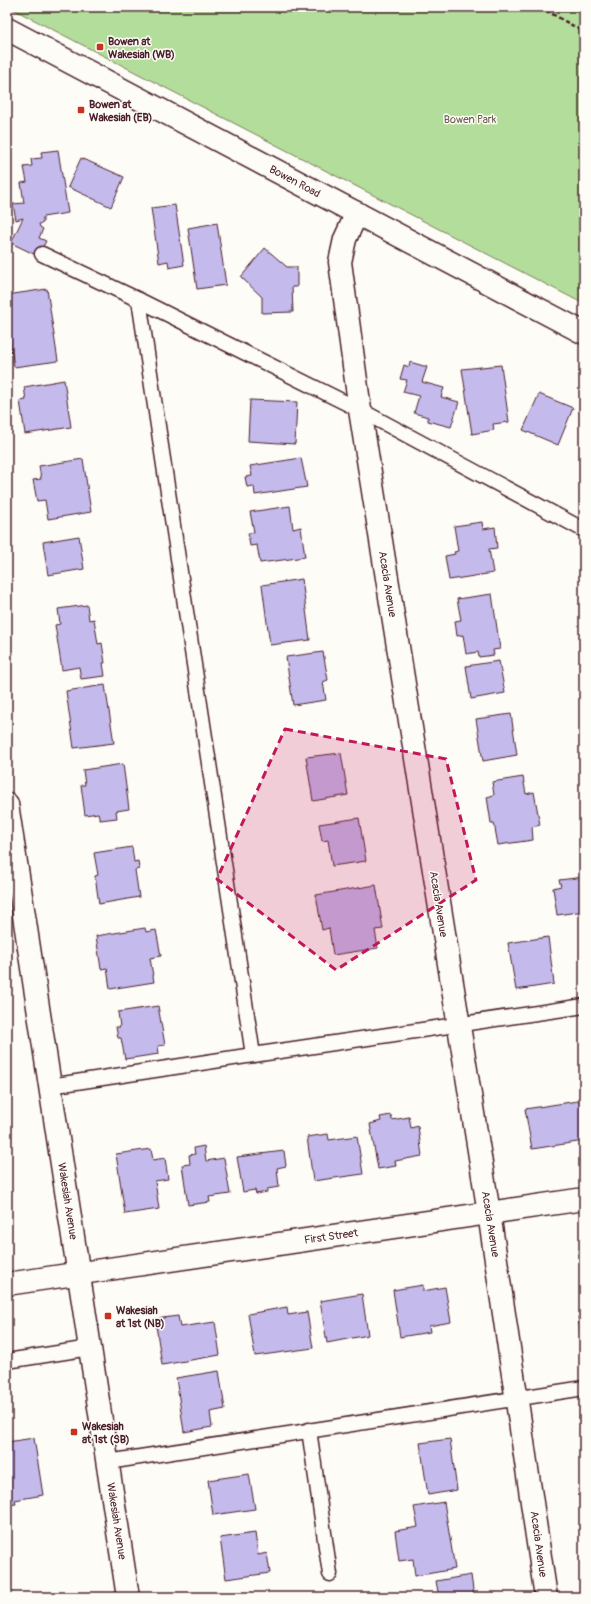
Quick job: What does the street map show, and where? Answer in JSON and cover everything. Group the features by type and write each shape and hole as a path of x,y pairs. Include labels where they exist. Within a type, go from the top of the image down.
{"street":[{"name":"Bowen Road","path":"7,29 584,333"},
{"name":"Acacia Avenue","path":"357,213 345,239 340,262 360,410 489,1213 546,1597"},
{"name":"Wakesiah Avenue","path":"7,804 128,1597"},
{"name":"First Street","path":"7,1284 584,1199"}],"lane":[{"path":"42,254 139,300 360,410 584,530"},
{"path":"139,300 253,1055"},
{"path":"50,1086 584,1006"},
{"path":"7,1361 90,1348"},
{"path":"108,1462 584,1388"},
{"path":"309,1430 330,1574"}],"path":[{"path":"540,7 584,32"}],"highlighted area":[{"path":"285,729 446,759 476,880 336,970 217,879"}],"green space":[{"name":"Bowen Park","path":"9,7 584,7 584,304"}],"building":[{"path":"58,150 68,213 43,217 43,223 39,224 43,229 39,238 46,241 38,256 11,243 23,218 16,220 13,204 24,203 21,183 27,182 24,167 32,166 31,159 42,158 41,152"},
{"path":"81,158 124,177 111,207 68,187"},
{"path":"175,205 184,265 169,268 168,261 159,263 151,208"},
{"path":"217,223 226,285 197,289 188,228"},
{"path":"265,248 287,267 297,267 297,287 292,287 293,312 262,313 262,297 241,277"},
{"path":"47,289 58,361 14,367 7,321 7,295"},
{"path":"410,362 427,367 422,382 444,388 441,397 459,402 451,427 428,421 428,417 414,413 419,396 403,392 407,380 400,379 404,365 409,367"},
{"path":"501,365 509,422 493,424 494,430 472,434 462,369"},
{"path":"64,380 71,427 25,434 20,401 26,400 24,387"},
{"path":"539,394 573,408 558,445 523,430"},
{"path":"250,400 297,402 295,444 248,441"},
{"path":"301,458 307,487 255,495 254,486 247,487 245,477 252,476 250,466"},
{"path":"83,459 91,512 48,519 45,500 37,501 33,480 41,479 39,466"},
{"path":"290,506 293,529 301,527 305,557 260,563 257,545 250,546 248,533 254,532 250,512"},
{"path":"482,522 483,529 495,527 497,548 489,549 493,573 449,580 445,556 455,554 454,552 458,551 454,526"},
{"path":"79,536 84,569 48,575 43,542"},
{"path":"302,579 310,640 270,645 262,585"},
{"path":"492,594 500,649 493,650 494,655 479,657 478,652 466,654 463,635 457,636 455,621 461,620 457,599"},
{"path":"87,605 89,620 94,619 98,644 102,643 105,676 81,679 79,667 62,670 55,625 60,624 58,609"},
{"path":"323,652 328,680 323,682 326,700 293,705 286,657"},
{"path":"499,661 505,693 471,699 466,666"},
{"path":"105,685 114,743 74,748 66,691"},
{"path":"511,714 517,755 483,761 476,719"},
{"path":"341,753 348,795 313,801 306,757"},
{"path":"123,764 129,809 116,811 117,818 100,820 98,813 85,815 81,785 85,785 83,770"},
{"path":"523,777 526,794 534,792 540,825 532,827 533,840 498,845 494,823 491,823 487,797 494,795 492,782"},
{"path":"359,818 366,861 332,866 328,840 322,841 319,824"},
{"path":"132,847 134,862 138,861 139,869 135,870 139,897 99,904 95,876 98,875 94,853"},
{"path":"584,877 584,911 557,915 553,888 561,886 559,880"},
{"path":"376,885 383,929 375,930 378,948 333,955 329,928 322,930 316,895"},
{"path":"145,928 146,932 156,930 161,956 150,958 154,982 110,989 107,968 101,969 96,936"},
{"path":"548,937 554,984 516,990 508,943"},
{"path":"158,1006 165,1045 158,1046 159,1054 125,1059 121,1038 118,1038 116,1027 120,1027 118,1012"},
{"path":"584,1100 584,1141 532,1149 525,1109"},
{"path":"391,1115 392,1120 409,1117 411,1128 418,1126 422,1156 395,1161 396,1166 378,1169 370,1124 381,1121 380,1117"},
{"path":"328,1134 329,1140 357,1136 363,1174 313,1181 307,1137"},
{"path":"204,1146 206,1161 224,1158 230,1194 209,1197 210,1202 188,1205 182,1165 190,1164 189,1155 195,1154 194,1148"},
{"path":"151,1149 153,1160 165,1158 168,1179 155,1181 159,1209 125,1214 116,1154"},
{"path":"284,1151 286,1166 277,1168 279,1187 267,1189 267,1192 256,1194 255,1190 243,1192 237,1157"},
{"path":"423,1285 423,1291 445,1287 451,1322 429,1326 430,1332 400,1337 393,1290"},
{"path":"362,1294 368,1335 327,1343 320,1301"},
{"path":"287,1307 288,1315 307,1312 313,1348 255,1356 248,1314"},
{"path":"178,1316 180,1327 215,1322 220,1355 162,1365 155,1319"},
{"path":"584,1316 584,1358 578,1317"},
{"path":"219,1371 225,1409 210,1412 212,1427 184,1432 176,1378"},
{"path":"34,1438 43,1495 15,1500 16,1504 7,1505 7,1442"},
{"path":"450,1439 457,1490 428,1495 420,1443"},
{"path":"249,1474 255,1509 213,1515 208,1480"},
{"path":"444,1502 455,1569 415,1576 413,1559 399,1561 395,1531 418,1527 414,1507"},
{"path":"255,1533 258,1555 267,1553 270,1573 226,1579 220,1538"},
{"path":"471,1575 474,1597 439,1597 436,1581"}],"place":[{"name":"Bowen at Wakesiah (WB)","path":"100,47"},
{"name":"Bowen at Wakesiah (EB)","path":"81,110"},
{"name":"Wakesiah at 1st (NB)","path":"108,1316"},
{"name":"Wakesiah at 1st (SB)","path":"74,1432"}]}
